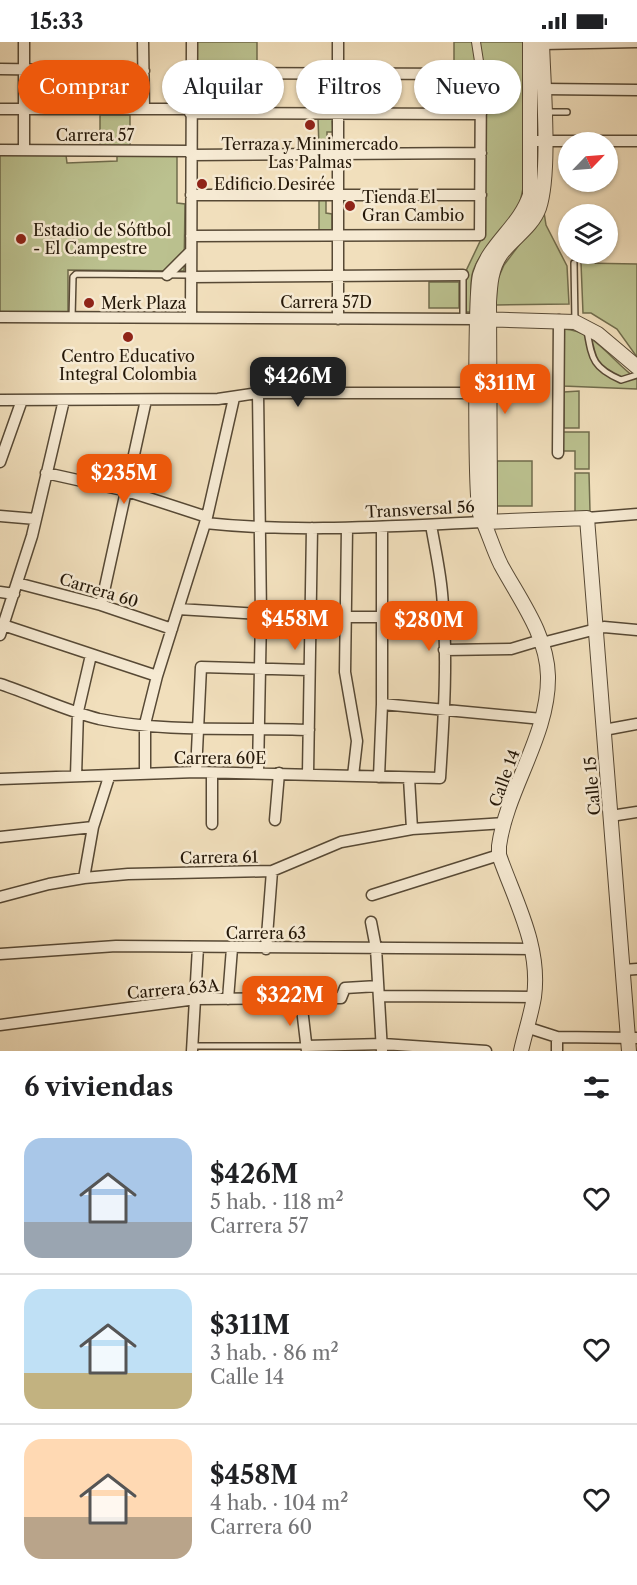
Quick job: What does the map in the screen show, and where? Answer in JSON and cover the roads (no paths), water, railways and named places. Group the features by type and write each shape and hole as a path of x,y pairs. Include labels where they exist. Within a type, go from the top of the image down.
{"street":[{"path":"24,42 24,60"},
{"path":"144,42 144,60"},
{"path":"191,60 192,42"},
{"path":"338,42 338,60"},
{"path":"476,42 479,60"},
{"path":"538,43 637,42"},
{"path":"485,522 490,512 483,319 479,277 484,264 519,229 530,195 543,112 538,43"},
{"path":"538,43 538,141"},
{"path":"0,69 18,69"},
{"path":"543,89 637,90"},
{"path":"0,109 18,109"},
{"path":"24,114 24,150"},
{"path":"190,114 191,318"},
{"path":"337,114 339,320"},
{"path":"191,236 480,235 482,114"},
{"path":"538,141 637,141"},
{"name":"Carrera 57","path":"0,150 338,154 482,153"},
{"path":"190,195 481,195"},
{"path":"167,275 191,251"},
{"path":"191,276 463,275"},
{"name":"Carrera 57D","path":"0,317 483,319 559,320 581,324"},
{"name":"Calle 14","path":"483,319 477,393 479,512 500,562 541,641 548,679 542,719 505,823 500,839 499,855"},
{"path":"558,453 559,320"},
{"path":"581,324 637,367"},
{"path":"258,393 261,529 258,772"},
{"path":"0,400 234,398 258,393 477,393"},
{"path":"145,774 145,724 157,676 206,520 234,398"},
{"path":"0,462 21,400"},
{"path":"64,400 36,519 2,630 157,676"},
{"path":"100,605 146,400"},
{"name":"Transversal 56","path":"46,473 127,491 206,520 261,529 382,528 637,514"},
{"path":"0,516 36,519"},
{"name":"Calle 15","path":"587,518 611,816 630,969 632,1042"},
{"path":"431,525 440,573 444,618 444,709"},
{"path":"308,774 312,528"},
{"path":"346,528 345,672 357,741 353,777"},
{"path":"379,777 382,704 382,528"},
{"name":"Carrera 60","path":"0,592 16,588 100,605 172,629"},
{"path":"178,609 310,617 444,618"},
{"path":"444,650 511,649 596,629 613,627 637,630"},
{"path":"76,777 78,711 91,655"},
{"path":"196,772 201,667 309,670"},
{"path":"0,684 95,718 184,730 259,728 309,730"},
{"path":"382,704 542,719"},
{"name":"Carrera 60E","path":"0,779 109,777 196,772 440,778 444,709"},
{"path":"604,730 637,724"},
{"path":"212,773 212,824"},
{"path":"275,820 279,773"},
{"path":"84,878 93,827 109,777"},
{"path":"409,778 412,829"},
{"path":"611,816 637,812"},
{"name":"Carrera 61","path":"0,897 49,884 84,878 128,874 272,871 341,842 412,829 505,823"},
{"path":"0,837 93,827"},
{"path":"372,895 499,855 524,918 535,969 534,997 521,1051"},
{"path":"266,949 272,871"},
{"path":"371,922 376,948 382,1047"},
{"name":"Carrera 63","path":"0,954 116,946 266,949 532,949"},
{"path":"193,1049 198,947"},
{"path":"228,999 232,948"},
{"name":"Carrera 63A","path":"0,1025 196,999 341,999 345,988 534,997"},
{"path":"301,1000 307,1049 382,1047 486,1051"},
{"path":"526,1028 557,1038 632,1042"},
{"path":"557,1038 557,1051"}],"lane":[{"path":"543,112 567,112"},
{"path":"574,264 581,324 594,362 604,372 621,380 637,375"},
{"path":"72,318 73,276 76,274 191,276"},
{"path":"463,275 463,319"},
{"path":"193,1049 307,1049"}],"place":[{"name":"Terraza y Minimercado Las Palmas","path":"310,125"},
{"name":"Edificio Desirée","path":"202,184"},
{"name":"Tienda El Gran Cambio","path":"350,206"},
{"name":"Estadio de Sóftbol - El Campestre","path":"21,239"},
{"name":"Merk Plaza","path":"89,303"},
{"name":"Centro Educativo Integral Colombia","path":"128,337"}]}
